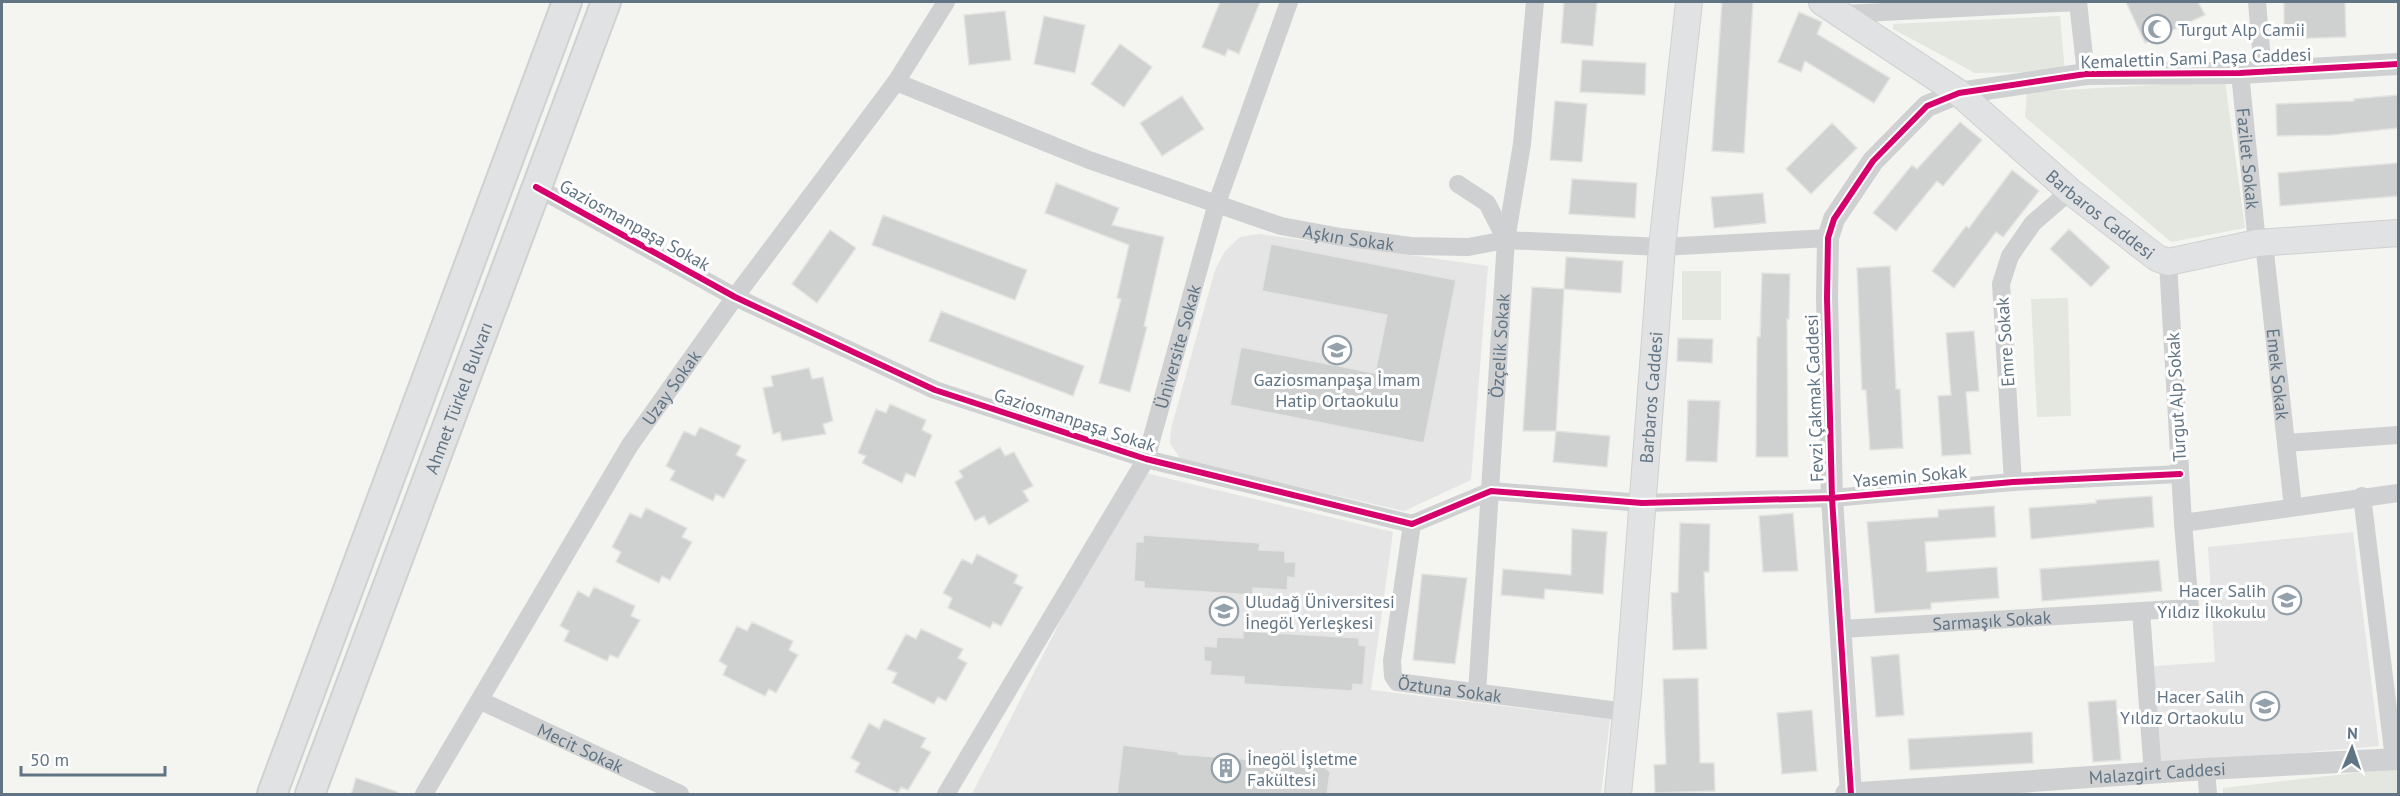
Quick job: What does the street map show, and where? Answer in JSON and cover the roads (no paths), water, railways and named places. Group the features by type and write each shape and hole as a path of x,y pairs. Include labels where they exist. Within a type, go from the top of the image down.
{"main road":[{"name":"Ahmet Türkel Bulvarı","path":"272,795 567,2"},
{"name":"Ahmet Türkel Bulvarı","path":"310,795 606,2"},
{"name":"Barbaros Caddesi","path":"1618,795 1662,247 1689,2"},
{"name":"Barbaros Caddesi","path":"1833,8 1959,93 2070,191 2157,258 2168,262 2261,243 2398,233"}],"street":[{"name":"Uzay Sokak","path":"424,795 630,445 735,297 896,82 946,2"},
{"name":"Üniversite Sokak","path":"946,795 1146,459 1217,203 1289,2"},
{"name":"Özçelik Sokak","path":"1477,693 1506,240 1522,144 1535,2"},
{"path":"1833,8 2078,2 2086,74"},
{"path":"2257,2 2263,72"},
{"name":"Kemalettin Sami Paşa Caddesi","path":"1959,93 2086,74 2240,73 2398,64"},
{"name":"Fazilet Sokak","path":"2240,73 2261,243"},
{"name":"Aşkın Sokak","path":"896,82 1089,160 1281,226 1341,237 1411,246 1445,247 1468,247 1506,240 1662,247 1828,238"},
{"name":"Fevzi Çakmak Caddesi","path":"1851,794 1832,498 1827,298 1828,238 1834,219 1873,161 1927,106 1959,93"},
{"path":"1458,184 1487,203 1506,240"},
{"name":"Gaziosmanpaşa Sokak","path":"536,187 735,297 935,390 1146,459 1412,524"},
{"name":"Emre Sokak","path":"2013,483 2001,284 2010,256 2033,223 2070,191"},
{"name":"Emek Sokak","path":"2261,243 2293,507"},
{"name":"Turgut Alp Sokak","path":"2141,611 2190,608 2168,262"},
{"path":"2286,443 2398,435"},
{"name":"Yasemin Sokak","path":"1642,503 1832,498 2013,483 2180,474"},
{"path":"1412,524 1491,491 1642,503"},
{"path":"2183,523 2362,496 2398,493"},
{"path":"2362,496 2396,759"},
{"name":"Öztuna Sokak","path":"1412,524 1392,661 1393,676 1397,682 1626,712"},
{"path":"2141,611 2153,774"},
{"name":"Sarmaşık Sokak","path":"1842,629 2141,611"},
{"name":"Mecit Sokak","path":"481,701 680,795"},
{"name":"Malazgirt Caddesi","path":"1846,795 2206,769 2396,759"},
{"path":"2206,769 2208,795"}],"place":[{"name":"Turgut Alp Camii","path":"2157,29"},
{"name":"Gaziosmanpaşa İmam Hatip Ortaokulu","path":"1337,350"},
{"name":"Hacer Salih Yıldız İlkokulu","path":"2287,600"},
{"name":"Uludağ Üniversitesi İnegöl Yerleşkesi","path":"1224,611"},
{"name":"Hacer Salih Yıldız Ortaokulu","path":"2265,706"},
{"name":"İnegöl İşletme Fakültesi","path":"1226,768"}]}
